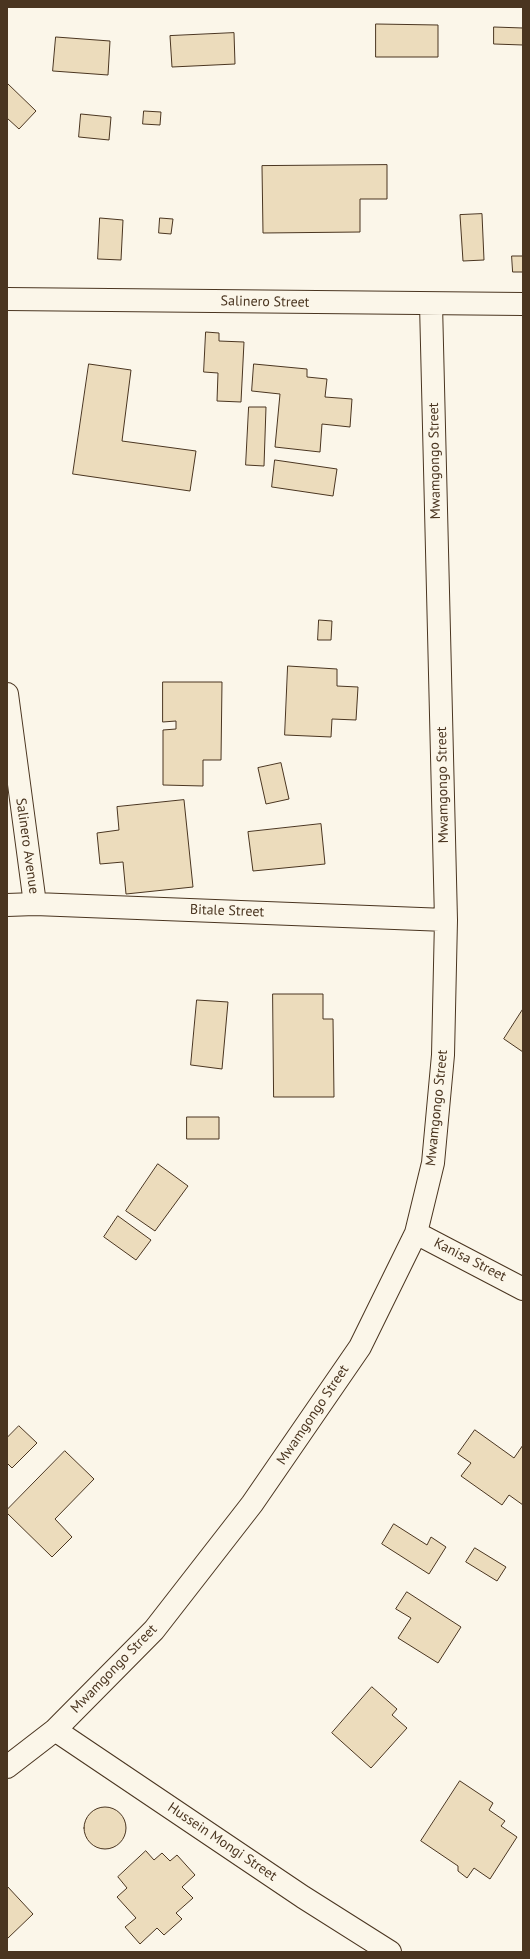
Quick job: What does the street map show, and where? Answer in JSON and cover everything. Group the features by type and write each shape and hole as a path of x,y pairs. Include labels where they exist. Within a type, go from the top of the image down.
{"street":[{"name":"Salinero Street","path":"7,299 523,304"},
{"name":"Mwamgongo Street","path":"7,1766 55,1730 154,1630 252,1504 360,1347 416,1233 433,1163 443,1055 446,920 431,304"},
{"name":"Salinero Avenue","path":"7,694 35,904"},
{"name":"Bitale Street","path":"7,905 35,904 446,920"},
{"name":"Kanisa Street","path":"416,1233 523,1289"},
{"name":"Hussein Mongi Street","path":"55,1730 303,1897 390,1952"}],"building":[{"path":"376,24 438,25 438,57 376,57"},
{"path":"494,27 523,28 523,45 494,44"},
{"path":"234,33 235,64 172,67 170,36"},
{"path":"56,37 110,41 108,75 53,71"},
{"path":"7,83 36,111 19,129 7,118"},
{"path":"144,111 161,112 160,125 143,124"},
{"path":"81,114 111,117 109,140 79,137"},
{"path":"387,165 387,199 360,199 360,232 263,233 262,166"},
{"path":"482,214 484,260 463,261 460,215"},
{"path":"100,218 123,220 121,260 98,259"},
{"path":"160,218 173,219 171,234 159,233"},
{"path":"512,256 523,256 523,272 513,272"},
{"path":"206,332 219,333 219,341 244,342 241,402 217,401 218,373 204,372"},
{"path":"89,364 131,370 122,441 196,451 190,491 73,474"},
{"path":"254,364 307,369 307,377 327,379 325,397 352,399 350,427 322,424 320,452 275,447 280,394 252,391"},
{"path":"249,407 266,407 264,466 246,465"},
{"path":"275,460 337,469 333,496 272,487"},
{"path":"319,620 332,621 331,640 318,640"},
{"path":"288,666 337,669 337,686 358,687 356,720 332,719 331,737 285,735"},
{"path":"163,682 222,682 221,760 203,760 203,786 163,785 163,730 176,729 176,721 163,722"},
{"path":"281,763 289,799 266,804 258,768"},
{"path":"184,800 193,887 126,894 123,862 100,864 97,833 119,830 117,807"},
{"path":"321,824 325,864 253,871 248,832"},
{"path":"273,994 323,994 323,1019 333,1019 334,1097 274,1097"},
{"path":"197,1000 228,1002 222,1069 191,1065"},
{"path":"523,1009 523,1052 504,1039"},
{"path":"187,1117 219,1117 219,1139 187,1139"},
{"path":"158,1164 188,1186 155,1231 126,1211"},
{"path":"118,1216 151,1240 136,1260 104,1237"},
{"path":"19,1426 37,1443 12,1468 7,1463 7,1438"},
{"path":"475,1430 514,1458 523,1445 523,1505 509,1495 502,1505 461,1476 471,1463 458,1454"},
{"path":"65,1451 94,1479 55,1519 72,1537 52,1557 7,1513 7,1510"},
{"path":"394,1524 427,1545 431,1537 446,1547 429,1574 382,1544"},
{"path":"475,1548 506,1567 497,1581 466,1562"},
{"path":"407,1592 461,1627 438,1663 398,1638 411,1618 396,1609"},
{"path":"372,1687 397,1709 392,1715 407,1728 371,1768 332,1733"},
{"path":"460,1781 493,1803 489,1810 505,1821 501,1826 517,1837 490,1879 474,1868 467,1878 458,1871 458,1866 421,1841"},
{"path":"105,1807 120,1813 126,1828 120,1843 105,1849 90,1843 84,1828 90,1813"},
{"path":"146,1851 154,1860 162,1853 170,1861 177,1855 195,1875 182,1887 193,1898 176,1913 182,1919 164,1935 157,1928 140,1944 125,1927 136,1918 117,1897 127,1888 118,1877"},
{"path":"7,1886 33,1914 7,1939"}]}
